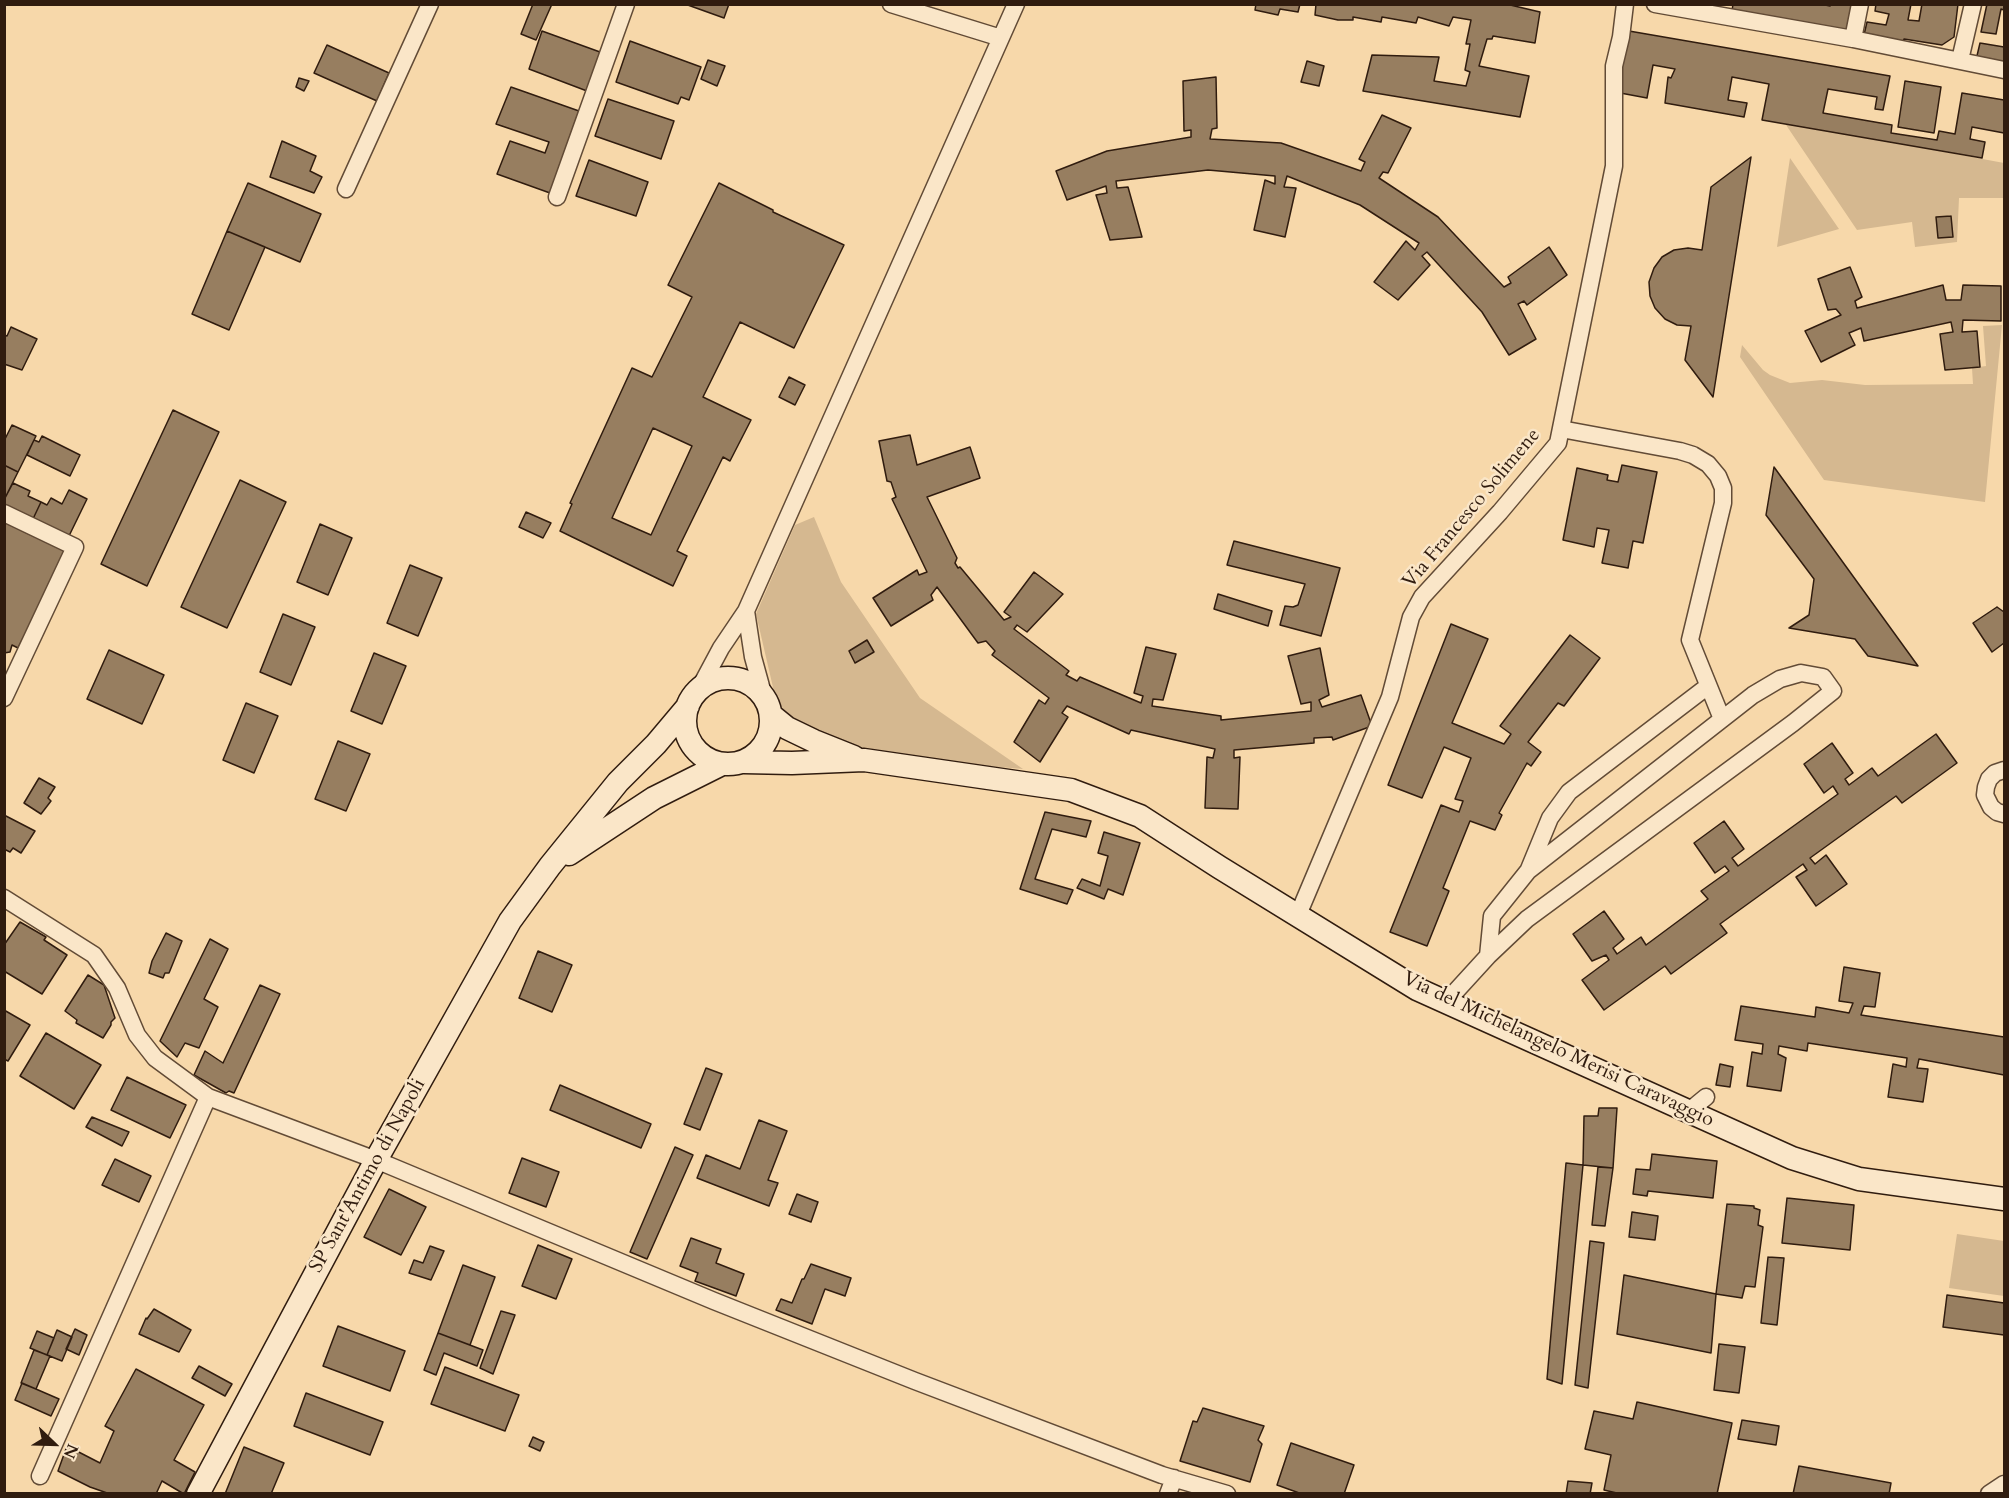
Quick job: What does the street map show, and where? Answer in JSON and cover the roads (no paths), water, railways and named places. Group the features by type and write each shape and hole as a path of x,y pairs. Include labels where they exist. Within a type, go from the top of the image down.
{"street":[{"path":"346,189 430,4"},
{"path":"557,197 626,4"},
{"path":"891,4 1001,38"},
{"path":"746,611 753,657 767,706 768,738 762,748 733,763 710,760 699,753 691,743 686,725 693,698 721,648 746,611 1016,4"},
{"name":"Via Francesco Solimene","path":"1298,915 1390,697 1410,617 1422,597 1500,512 1558,443 1614,166 1614,66 1621,37 1625,4"},
{"path":"1655,4 1721,10 2004,70"},
{"path":"1853,39 1860,4"},
{"path":"1960,60 1973,4"},
{"path":"1561,429 1680,451 1693,455 1708,464 1718,476 1723,488 1723,503 1690,640 1722,719"},
{"path":"4,513 75,546 4,698"},
{"path":"1446,1002 1488,956 1527,919 1833,691 1823,677 1802,673 1780,679 1753,695 1528,871 1492,916 1488,956"},
{"path":"693,698 711,682 732,679 753,686 767,706"},
{"path":"1528,871 1550,818 1569,792 1708,686"},
{"name":"SP Sant'Antimo di Napoli","path":"198,1494 376,1160 510,921 550,866 618,782 656,744 693,698"},
{"name":"Via del Michelangelo Merisi Caravaggio","path":"767,706 787,728 864,760"},
{"name":"Via del Michelangelo Merisi Caravaggio","path":"733,763 792,764 864,760 1071,790 1140,816 1417,989 1792,1158 1859,1179 2004,1199"},
{"name":"SP Sant'Antimo di Napoli","path":"550,866 654,798 733,763"},
{"path":"2004,770 1989,779 1985,795 1991,807 2004,814"},
{"path":"4,898 94,955 117,988 137,1035 154,1058 208,1098 376,1160 1171,1486 1227,1494"},
{"path":"1689,1111 1706,1097"},
{"path":"40,1476 208,1098"},
{"path":"1989,1494 2004,1484"}]}
